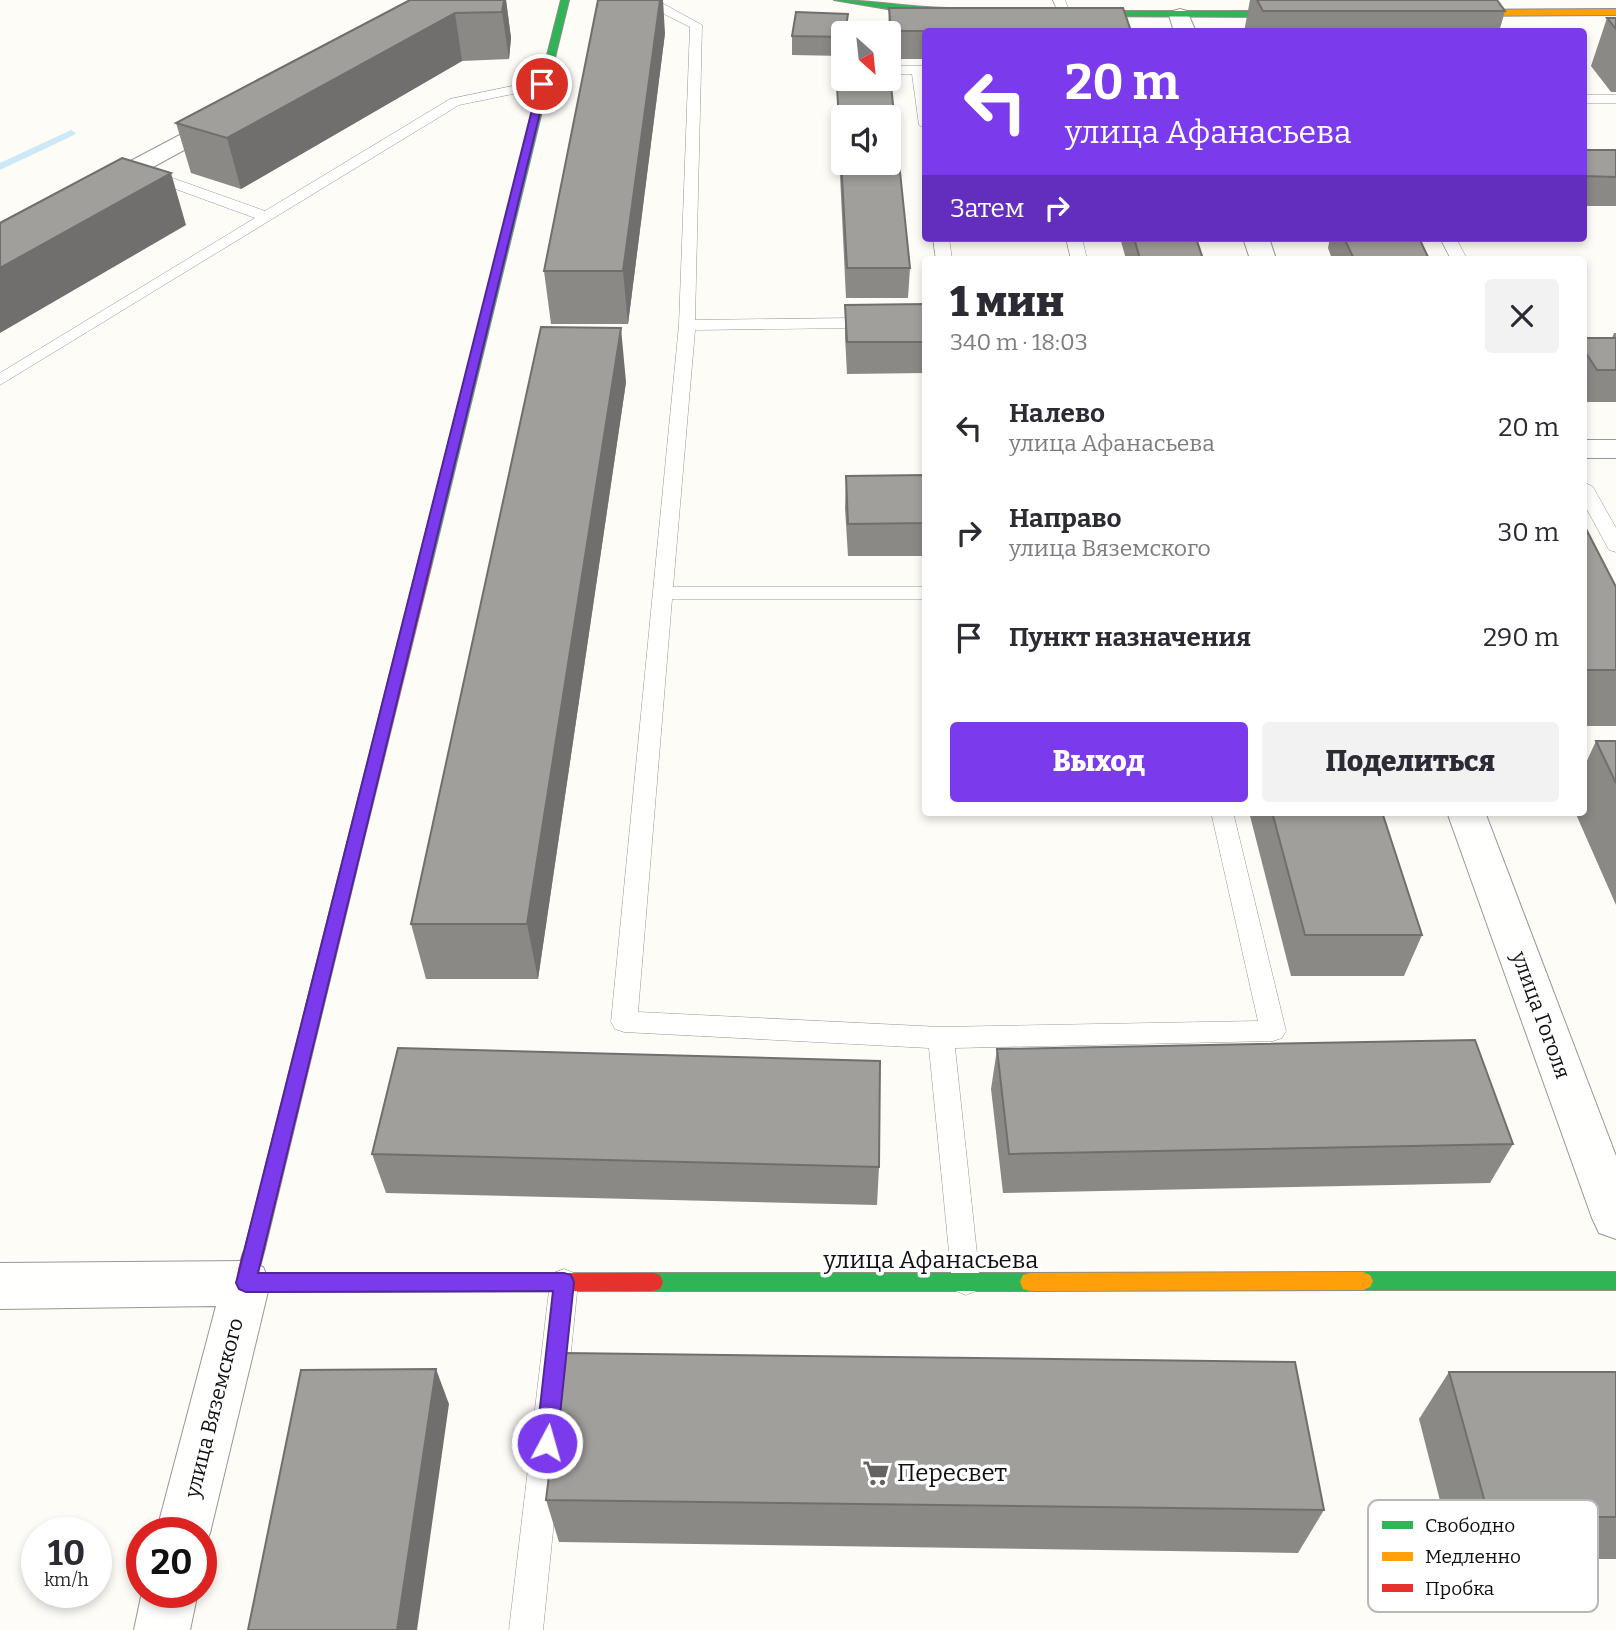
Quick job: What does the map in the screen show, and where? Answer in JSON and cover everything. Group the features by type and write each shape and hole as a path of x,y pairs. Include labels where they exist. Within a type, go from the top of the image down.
{"street":[{"name":"улица Вяземского","path":"187,1517 565,0"},
{"path":"838,0 917,10 970,12"},
{"path":"1058,9 1182,23 1310,14"},
{"path":"1440,13 1616,12"},
{"path":"0,240 251,104"},
{"path":"1587,449 1616,449"},
{"name":"улица Гоголя","path":"1467,816 1616,1218"},
{"name":"улица Афанасьева","path":"246,1283 1616,1281"},
{"path":"0,1286 246,1283"},
{"path":"162,1630 167,1608"}],"lane":[{"path":"631,0 656,5 696,25 687,326 624,1022 940,1038 1273,1031 1223,816"},
{"path":"901,70 922,70"},
{"path":"0,380 456,102 542,84"},
{"path":"1587,99 1616,99"},
{"path":"132,168 267,217"},
{"path":"687,326 922,322"},
{"path":"1587,493 1616,546"},
{"path":"663,593 922,593"},
{"path":"940,1038 966,1282"},
{"path":"526,1630 564,1282"}],"building":[{"path":"410,0 504,0 502,12 455,13 227,138 176,123"},
{"path":"598,0 660,0 623,271 544,271"},
{"path":"1257,0 1497,0 1505,11 1263,11"},
{"path":"889,8 1123,8 1130,28 922,28 922,31 901,31 901,21 890,21"},
{"path":"796,12 848,14 847,21 831,21 831,37 792,36"},
{"path":"1607,18 1616,18 1616,29"},
{"path":"837,91 892,91 893,105 838,105"},
{"path":"1587,150 1616,150 1616,177 1587,176"},
{"path":"122,158 171,173 0,268 0,223"},
{"path":"842,175 900,175 910,268 847,268"},
{"path":"1135,242 1197,242 1202,256 1139,256"},
{"path":"1346,242 1421,242 1428,256 1353,256"},
{"path":"922,304 922,342 847,342 845,305"},
{"path":"541,327 621,328 527,924 411,924"},
{"path":"1587,338 1616,338 1616,370 1597,370 1587,355"},
{"path":"922,475 922,523 848,524 846,476"},
{"path":"1587,531 1616,587 1616,670 1587,670"},
{"path":"1596,741 1616,741 1616,783"},
{"path":"1273,816 1383,816 1422,935 1305,935"},
{"path":"1475,1040 1513,1144 1009,1154 997,1049"},
{"path":"398,1048 880,1061 879,1167 372,1154"},
{"path":"564,1353 1295,1362 1324,1510 546,1500"},
{"path":"436,1369 397,1630 248,1630 301,1370"},
{"path":"1449,1372 1616,1372 1616,1517 1598,1517 1598,1500 1484,1500"}],"waterway":[{"path":"0,167 71,133"}],"traffic: fast":[{"path":"425,563 565,0"},
{"path":"838,0 917,11 952,11"},
{"path":"1072,14 1299,14"},
{"path":"1363,1281 1616,1281"},
{"path":"653,1282 1030,1282"}],"traffic: slow":[{"path":"1454,13 1616,12"},
{"path":"255,1248 355,843"},
{"path":"1030,1282 1363,1281"}],"traffic: jam":[{"path":"355,843 425,563"},
{"path":"255,1248 246,1283 653,1282"}],"place":[{"name":"Пересвет","path":"876,1473"}],"route":[{"path":"542,84 246,1283 564,1282 547,1443"}]}
